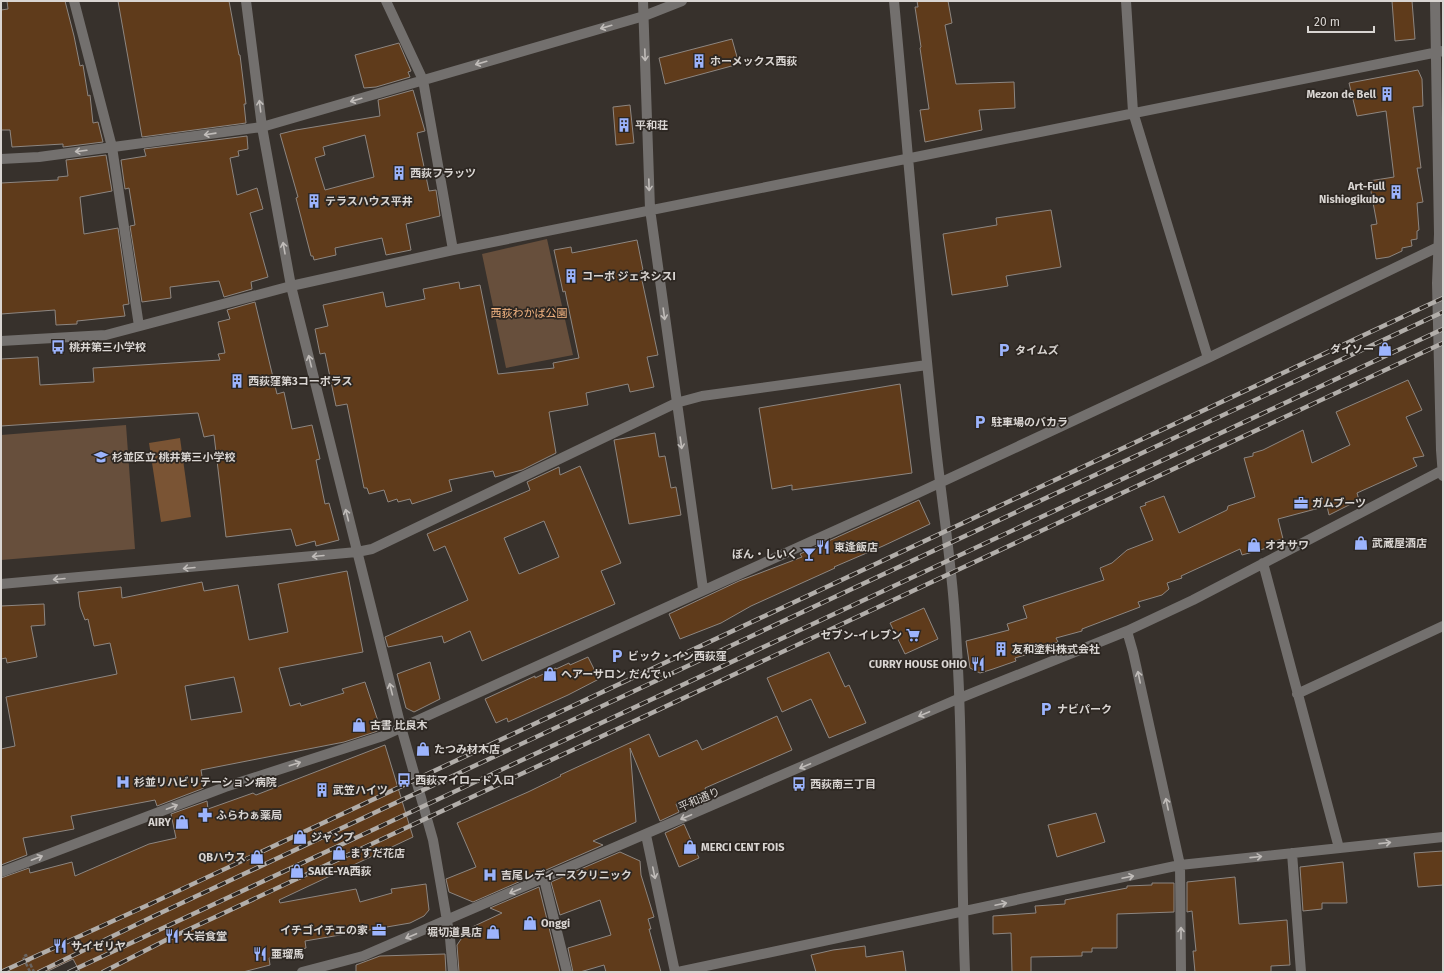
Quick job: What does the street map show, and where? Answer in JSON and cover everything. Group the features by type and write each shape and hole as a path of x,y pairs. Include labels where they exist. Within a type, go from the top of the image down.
{"street":[{"path":"74,1 112,147 140,326"},
{"path":"246,1 262,127 291,286 401,727 433,840 447,921 453,972"},
{"path":"386,1 423,80 453,250"},
{"path":"643,1 650,209 703,589"},
{"path":"1,159 112,147 262,127 644,16 682,1"},
{"path":"894,1 927,365 939,483 954,603 960,698 962,912 965,972"},
{"path":"1126,1 1133,112 1208,358"},
{"path":"1435,1 1439,52 1437,283 1443,476"},
{"path":"1,341 106,336 291,286 453,250 908,157 1439,52"},
{"path":"1,872 225,786 383,736 500,684 703,589 939,483 1208,358 1438,247"},
{"path":"1,584 357,552 372,549 676,403 702,396 927,365"},
{"name":"平和通り","path":"302,972 363,956 960,698 1127,631 1193,600 1443,470"},
{"path":"1263,563 1339,848"},
{"path":"1297,694 1443,626"},
{"path":"1127,631 1134,652 1180,865 1181,972"},
{"path":"646,834 674,972"},
{"path":"678,972 1180,865 1443,837"},
{"path":"1292,854 1301,972"},
{"path":"544,879 567,972"}],"path":[{"path":"30,972 24,957 26,955 34,972"}],"green space":[{"name":"西荻わかば公園","path":"547,239 573,355 506,368 482,254"},
{"path":"126,425 135,549 1,560 1,435"}],"shaded area":[{"path":"180,438 191,517 161,522 149,443"}],"building":[{"path":"7,1 65,1 80,66 83,65 88,96 90,95 93,123 98,122 103,142 63,147 63,144 12,147 10,130 1,130 1,10 8,9"},
{"path":"118,1 229,1 240,55 246,104 244,104 246,123 142,137"},
{"path":"917,1 948,1 952,23 945,25 956,84 1014,82 1015,108 979,110 982,130 925,142 920,110 929,109 915,7 918,7"},
{"path":"1392,1 1412,1 1415,39 1395,41"},
{"name":"ホーメックス西荻","path":"732,39 739,64 665,84 659,58"},
{"path":"399,43 411,71 408,72 410,77 376,87 364,88 355,55"},
{"path":"1418,70 1422,79 1423,106 1413,107 1421,168 1417,168 1423,202 1417,203 1419,230 1417,231 1417,239 1411,240 1412,246 1402,248 1402,251 1389,257 1376,259 1371,225 1377,224 1369,181 1394,177 1386,111 1357,116 1349,83"},
{"path":"413,90 425,131 417,133 429,191 436,190 440,216 406,224 411,250 386,255 382,238 335,248 336,255 314,260 313,256 311,256 296,198 298,197 280,134 380,116 378,100","holes":["365,135 374,177 325,190 315,158 325,155 323,147"]},
{"name":"平和荘","path":"630,105 634,143 616,145 613,107"},
{"path":"247,136 248,149 238,151 239,156 230,158 237,195 257,188 263,209 250,213 268,277 251,282 252,289 224,297 219,281 170,287 171,298 142,302 130,226 135,225 129,188 125,189 121,160 146,156 144,149"},
{"path":"106,155 112,191 80,197 84,234 118,228 129,304 123,305 125,316 77,321 77,324 56,325 55,310 1,314 1,183 58,180 58,177 68,176 66,160"},
{"path":"1051,210 1061,267 1006,276 1008,286 952,295 943,234 997,225 996,218"},
{"path":"637,240 643,270 640,271 658,355 647,357 654,387 630,392 628,384 586,393 588,405 549,412 556,453 522,470 495,477 493,471 449,480 452,491 412,504 410,499 398,502 397,499 388,502 384,490 369,494 367,488 364,488 347,404 336,406 325,353 320,354 315,329 328,326 323,305 383,292 386,307 425,299 423,289 459,282 460,289 480,285 498,374 554,368 553,363 579,358 565,291 563,292 554,250 571,247 572,253"},
{"path":"255,302 277,394 284,392 292,429 312,425 320,459 316,460 325,504 329,503 339,540 316,546 315,541 296,546 291,529 226,537 214,435 204,437 198,413 1,426 1,359 38,357 40,385 94,382 93,368 220,360 218,354 225,353 218,322 230,319 227,310"},
{"path":"1408,380 1422,410 1406,417 1424,456 1413,458 1417,466 1357,493 1359,500 1329,515 1327,506 1278,519 1283,539 1266,543 1267,548 1242,555 1240,549 1181,576 1182,578 1167,583 1169,589 1162,595 1138,602 1140,607 1082,629 1082,631 1056,638 1058,642 1035,650 1035,652 1015,658 1016,661 980,673 970,668 966,641 1009,630 1007,624 1027,618 1023,606 1104,580 1100,568 1112,563 1127,550 1153,540 1140,507 1146,505 1145,503 1164,496 1179,533 1227,510 1228,506 1255,497 1244,458 1253,456 1253,453 1263,450 1303,430 1312,463 1350,445 1336,412"},
{"path":"900,384 912,473 792,490 792,485 772,489 759,408"},
{"path":"655,433 659,457 665,456 671,488 676,487 681,515 629,524 614,440"},
{"path":"580,466 621,563 601,571 615,604 482,661 470,631 444,643 442,636 388,647 385,637 468,600 445,546 434,551 427,534 530,490 527,482 559,467 560,475","holes":["544,521 559,557 519,574 504,538"]},
{"path":"919,500 930,524 751,606 721,623 680,639 669,614 739,581 802,557 800,554"},
{"path":"347,571 363,652 279,668 290,706 300,703 301,706 344,693 342,689 365,682 381,730 344,742 201,770 204,788 157,806 155,800 71,816 74,829 23,838 27,855 1,865 1,749 15,746 6,697 117,674 110,643 94,646 88,619 85,620 80,607 78,592 121,587 122,598 202,582 204,591 238,585 249,640 288,632 278,584","holes":["234,677 242,712 191,720 185,686"]},
{"path":"44,604 45,625 31,626 37,657 7,663 6,658 1,659 1,606"},
{"path":"924,608 938,639 905,654 890,623"},
{"path":"829,652 845,687 849,685 866,723 829,738 811,699 782,712 767,678"},
{"path":"588,657 599,679 568,695 508,722 507,718 496,723 485,699 535,676 535,678 556,668 569,663 570,665"},
{"path":"430,662 440,699 414,712 406,708 397,674"},
{"path":"777,716 792,750 705,788 706,791 676,804 679,812 660,821 630,748 636,822 593,841 603,845 473,902 449,892 446,879 476,867 457,823 528,792 561,776 560,775 649,734 659,757 697,740 702,750"},
{"path":"385,745 413,837 279,900 280,903 356,889 360,902 392,893 391,889 426,884 429,910 424,916 410,923 305,941 306,948 269,958 270,965 243,972 80,972 73,959 46,972 1,972 1,878 29,868 30,873 72,862 75,876 149,844 176,838 171,814 207,801 208,809 253,793 256,795"},
{"path":"1096,813 1105,842 1057,857 1048,825"},
{"path":"684,824 699,858 679,867 665,833"},
{"path":"1443,851 1443,885 1418,887 1414,853"},
{"path":"620,852 640,861 641,875 654,917 648,919 651,929 649,929 661,972 606,972 604,965 580,972 573,972 568,948 611,935 600,900 560,915 551,882"},
{"path":"1343,862 1347,903 1322,903 1322,909 1303,911 1300,867"},
{"path":"1235,877 1239,924 1287,920 1290,965 1271,966 1271,972 1195,972 1193,951 1196,951 1192,911 1187,912 1187,882"},
{"path":"1152,883 1174,883 1174,912 1117,914 1117,948 1092,948 1092,952 1082,952 1082,956 1031,957 1031,972 1012,972 1011,933 993,934 993,916 1036,913 1035,906 1065,904 1065,900 1127,888 1127,886 1152,885"},
{"path":"539,887 560,972 459,972 457,945 468,929 502,913 490,908"},
{"path":"865,946 866,957 903,951 906,972 816,972 811,955 833,950"},
{"path":"445,954 446,972 356,972 356,965 380,956"}],"railway":[{"path":"1,972 148,905 1443,298"},
{"path":"39,972 154,916 1443,312"},
{"path":"69,972 1443,329"},
{"path":"103,972 166,940 1443,343"}],"place":[{"name":"ホーメックス西荻","path":"699,61"},
{"name":"Mezon de Bell","path":"1387,94"},
{"name":"平和荘","path":"624,125"},
{"name":"西荻フラッツ","path":"399,173"},
{"name":"Art-Full Nishiogikubo","path":"1396,192"},
{"name":"テラスハウス平井","path":"314,201"},
{"name":"コーポ ジェネシスI","path":"571,276"},
{"name":"桃井第三小学校","path":"58,347"},
{"name":"ダイソー","path":"1385,349"},
{"name":"タイムズ","path":"1004,350"},
{"name":"西荻窪第3コーポラス","path":"237,381"},
{"name":"駐車場のバカラ","path":"980,422"},
{"name":"杉並区立 桃井第三小学校","path":"101,457"},
{"name":"ガムブーツ","path":"1301,503"},
{"name":"武蔵屋酒店","path":"1361,543"},
{"name":"オオサワ","path":"1254,545"},
{"name":"東逢飯店","path":"823,547"},
{"name":"ぼん・しいく","path":"809,554"},
{"name":"セブン-イレブン","path":"913,635"},
{"name":"友和塗料株式会社","path":"1001,649"},
{"name":"ビック・イン西荻窪","path":"617,656"},
{"name":"CURRY HOUSE OHIO","path":"978,664"},
{"name":"ヘアーサロン だんでぃ","path":"550,674"},
{"name":"ナビパーク","path":"1046,709"},
{"name":"古書 比良木","path":"359,725"},
{"name":"たつみ材木店","path":"423,749"},
{"name":"西荻マイロード入口","path":"404,780"},
{"name":"杉並リハビリテーション病院","path":"123,782"},
{"name":"西荻南三丁目","path":"799,784"},
{"name":"武笠ハイツ","path":"322,790"},
{"name":"ふらわぁ薬局","path":"205,815"},
{"name":"AIRY","path":"182,822"},
{"name":"ジャンプ","path":"300,837"},
{"name":"MERCI CENT FOIS","path":"690,847"},
{"name":"ますだ花店","path":"339,853"},
{"name":"QBハウス","path":"257,857"},
{"name":"SAKE-YA西荻","path":"297,871"},
{"name":"吉尾レディースクリニック","path":"490,875"},
{"name":"Onggi","path":"530,923"},
{"name":"イチゴイチエの家","path":"379,930"},
{"name":"堀切道具店","path":"493,932"},
{"name":"大岩食堂","path":"172,936"},
{"name":"サイゼリヤ","path":"60,946"},
{"name":"亜瑠馬","path":"260,954"}]}
